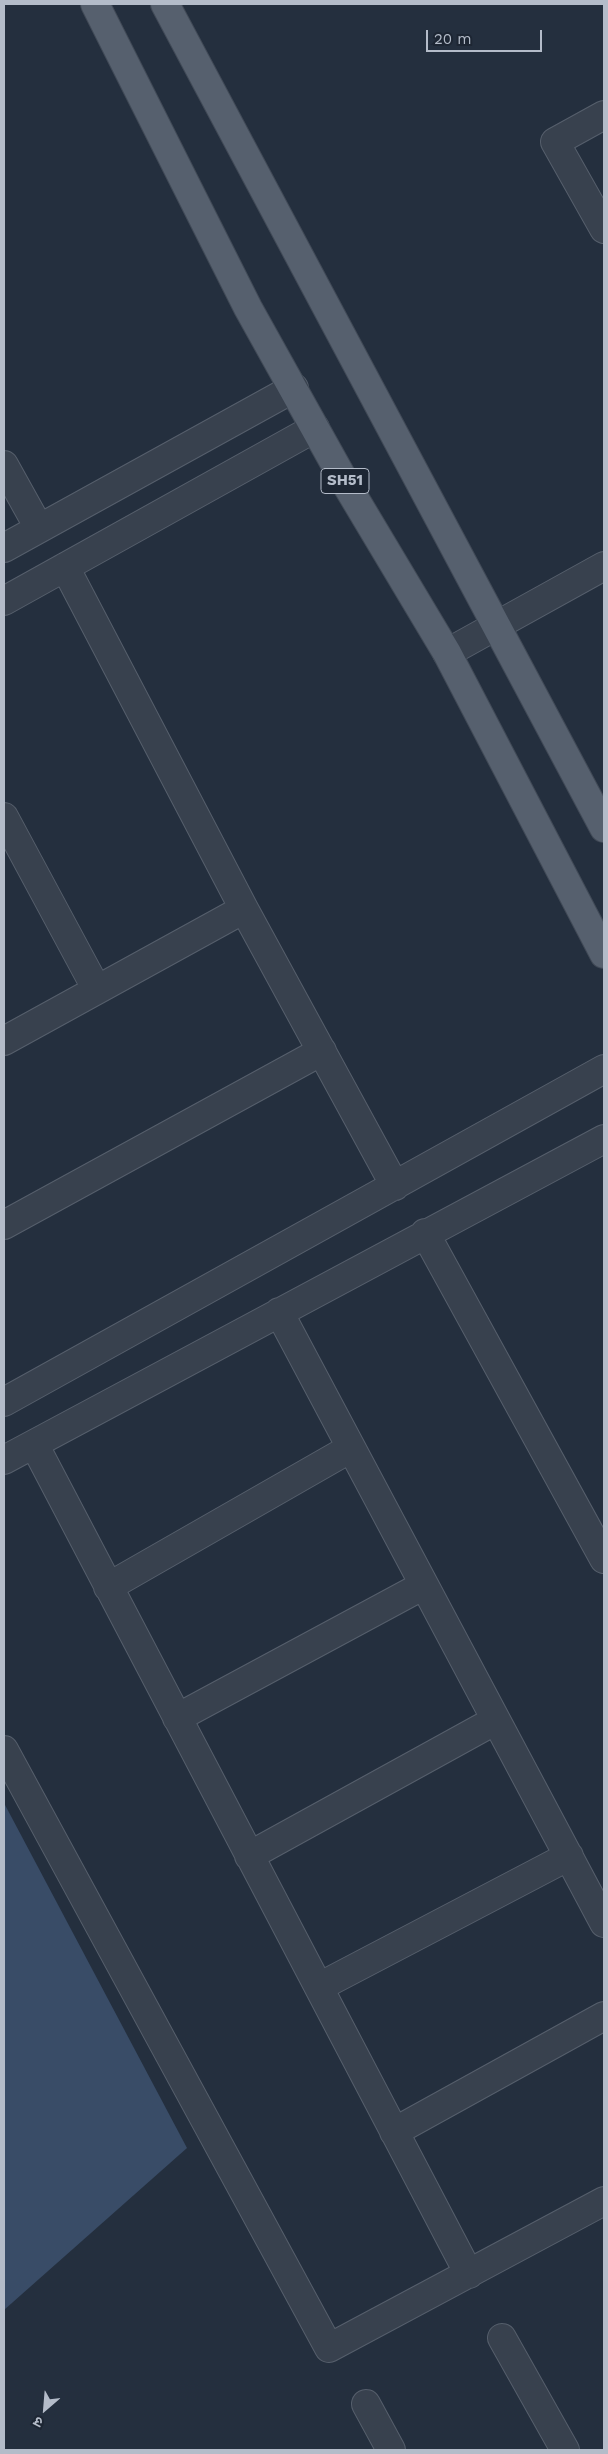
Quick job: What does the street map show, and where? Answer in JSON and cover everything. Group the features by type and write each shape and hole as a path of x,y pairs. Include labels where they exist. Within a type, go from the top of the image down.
{"main road":[{"name":"SH51","path":"95,4 248,308 294,388 295,394 446,653 604,954"},
{"path":"166,4 604,828"}],"street":[{"path":"604,116 556,142 604,229"},
{"path":"4,548 294,388"},
{"path":"4,601 315,428"},
{"path":"4,465 39,528"},
{"path":"446,653 604,566"},
{"path":"64,567 244,909 395,1186"},
{"path":"7,833 97,990"},
{"path":"4,1041 244,909"},
{"path":"4,1225 322,1051"},
{"path":"4,1402 604,1069"},
{"path":"4,1460 425,1233 604,1139"},
{"path":"425,1233 604,1559"},
{"path":"279,1312 604,1922"},
{"path":"34,1444 469,2274"},
{"path":"108,1586 351,1448"},
{"path":"177,1718 424,1585"},
{"path":"249,1856 496,1720"},
{"path":"4,1750 329,2348 604,2201"},
{"path":"319,1987 569,1856"},
{"path":"394,2132 604,2016"},
{"path":"502,2338 565,2450"},
{"path":"366,2404 391,2450"}],"water":[{"path":"4,1803 187,2148 4,2310"}]}
